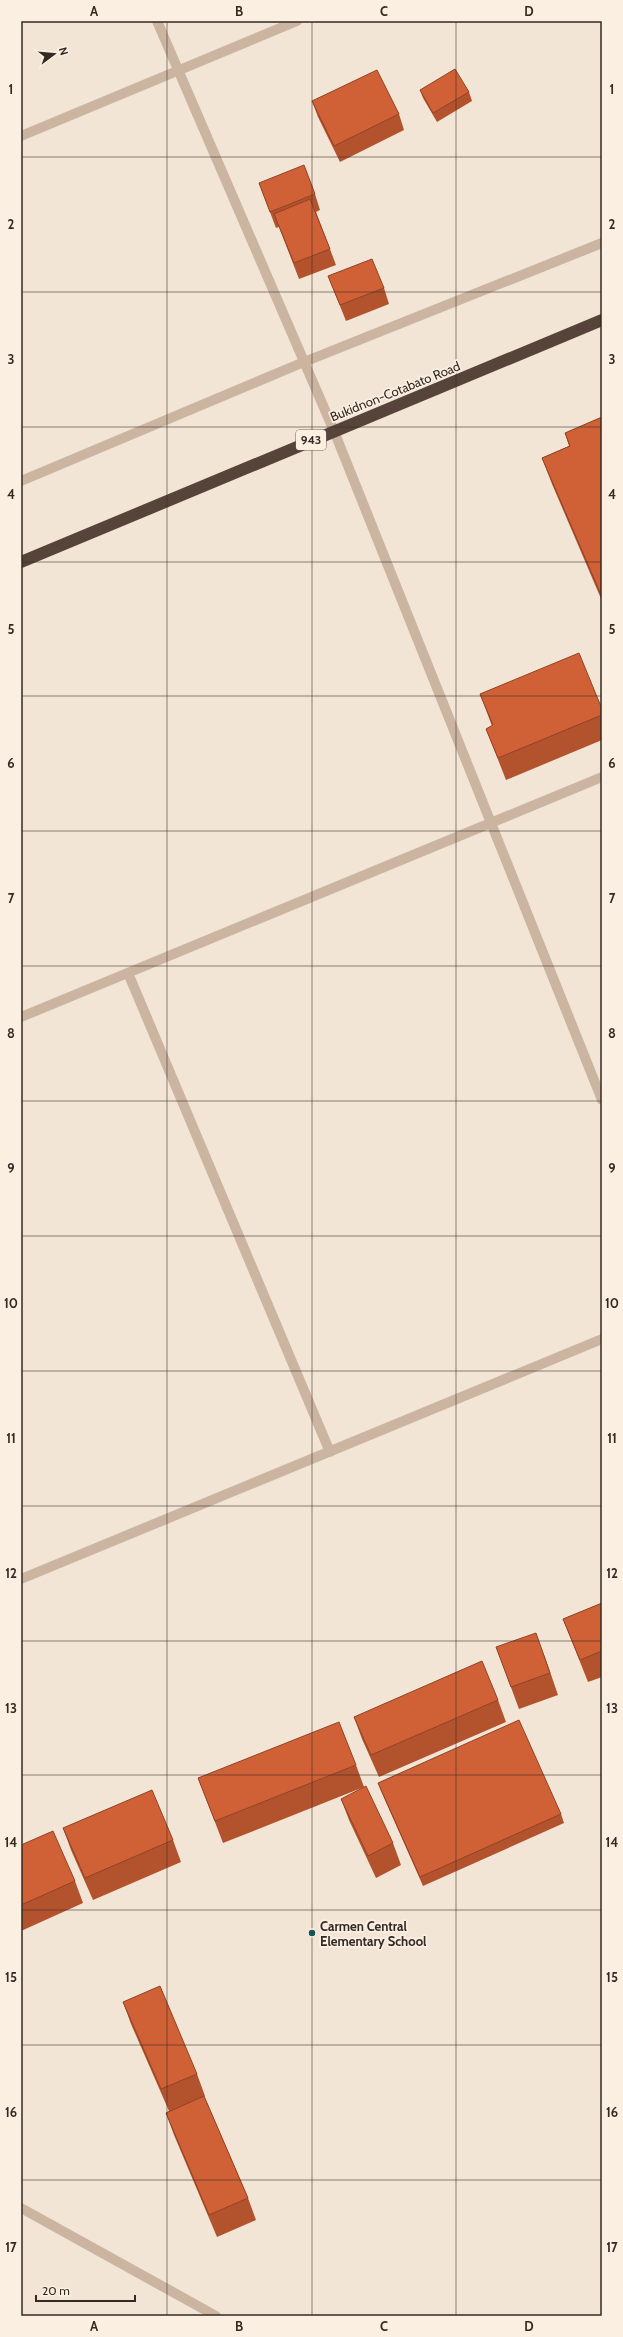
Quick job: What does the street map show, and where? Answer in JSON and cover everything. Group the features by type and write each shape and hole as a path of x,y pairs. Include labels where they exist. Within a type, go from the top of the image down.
{"highway":[{"name":"Bukidnon-Cotabato Road","path":"21,562 602,320"}],"street":[{"path":"157,21 334,431 602,1100"},
{"path":"21,136 296,21"},
{"path":"21,482 304,362 602,243"},
{"path":"21,1017 602,777"},
{"path":"128,973 330,1452"},
{"path":"21,1579 602,1339"},
{"path":"21,2208 199,2312 216,2316"}],"building":[{"path":"455,69 469,92 433,113 420,90"},
{"path":"377,70 399,114 334,146 312,101"},
{"path":"304,165 315,194 270,212 259,183"},
{"path":"310,199 330,249 294,263 274,214"},
{"path":"372,259 384,288 340,305 328,276"},
{"path":"602,417 602,597 542,458 570,446 565,433"},
{"path":"579,653 602,709 602,715 498,758 486,729 493,725 480,694"},
{"path":"602,1603 602,1651 580,1660 563,1619"},
{"path":"536,1633 550,1673 511,1687 496,1647"},
{"path":"482,1661 498,1700 371,1755 354,1717"},
{"path":"519,1720 561,1814 420,1877 378,1783"},
{"path":"339,1722 356,1765 215,1821 198,1778"},
{"path":"366,1786 393,1843 368,1856 341,1799"},
{"path":"152,1790 173,1840 85,1878 63,1828"},
{"path":"53,1831 75,1881 21,1905 21,1845"},
{"path":"160,1986 197,2074 161,2089 123,2002"},
{"path":"204,2096 248,2198 209,2215 166,2113"}],"place":[{"name":"Carmen Central Elementary School","path":"312,1933"}]}
